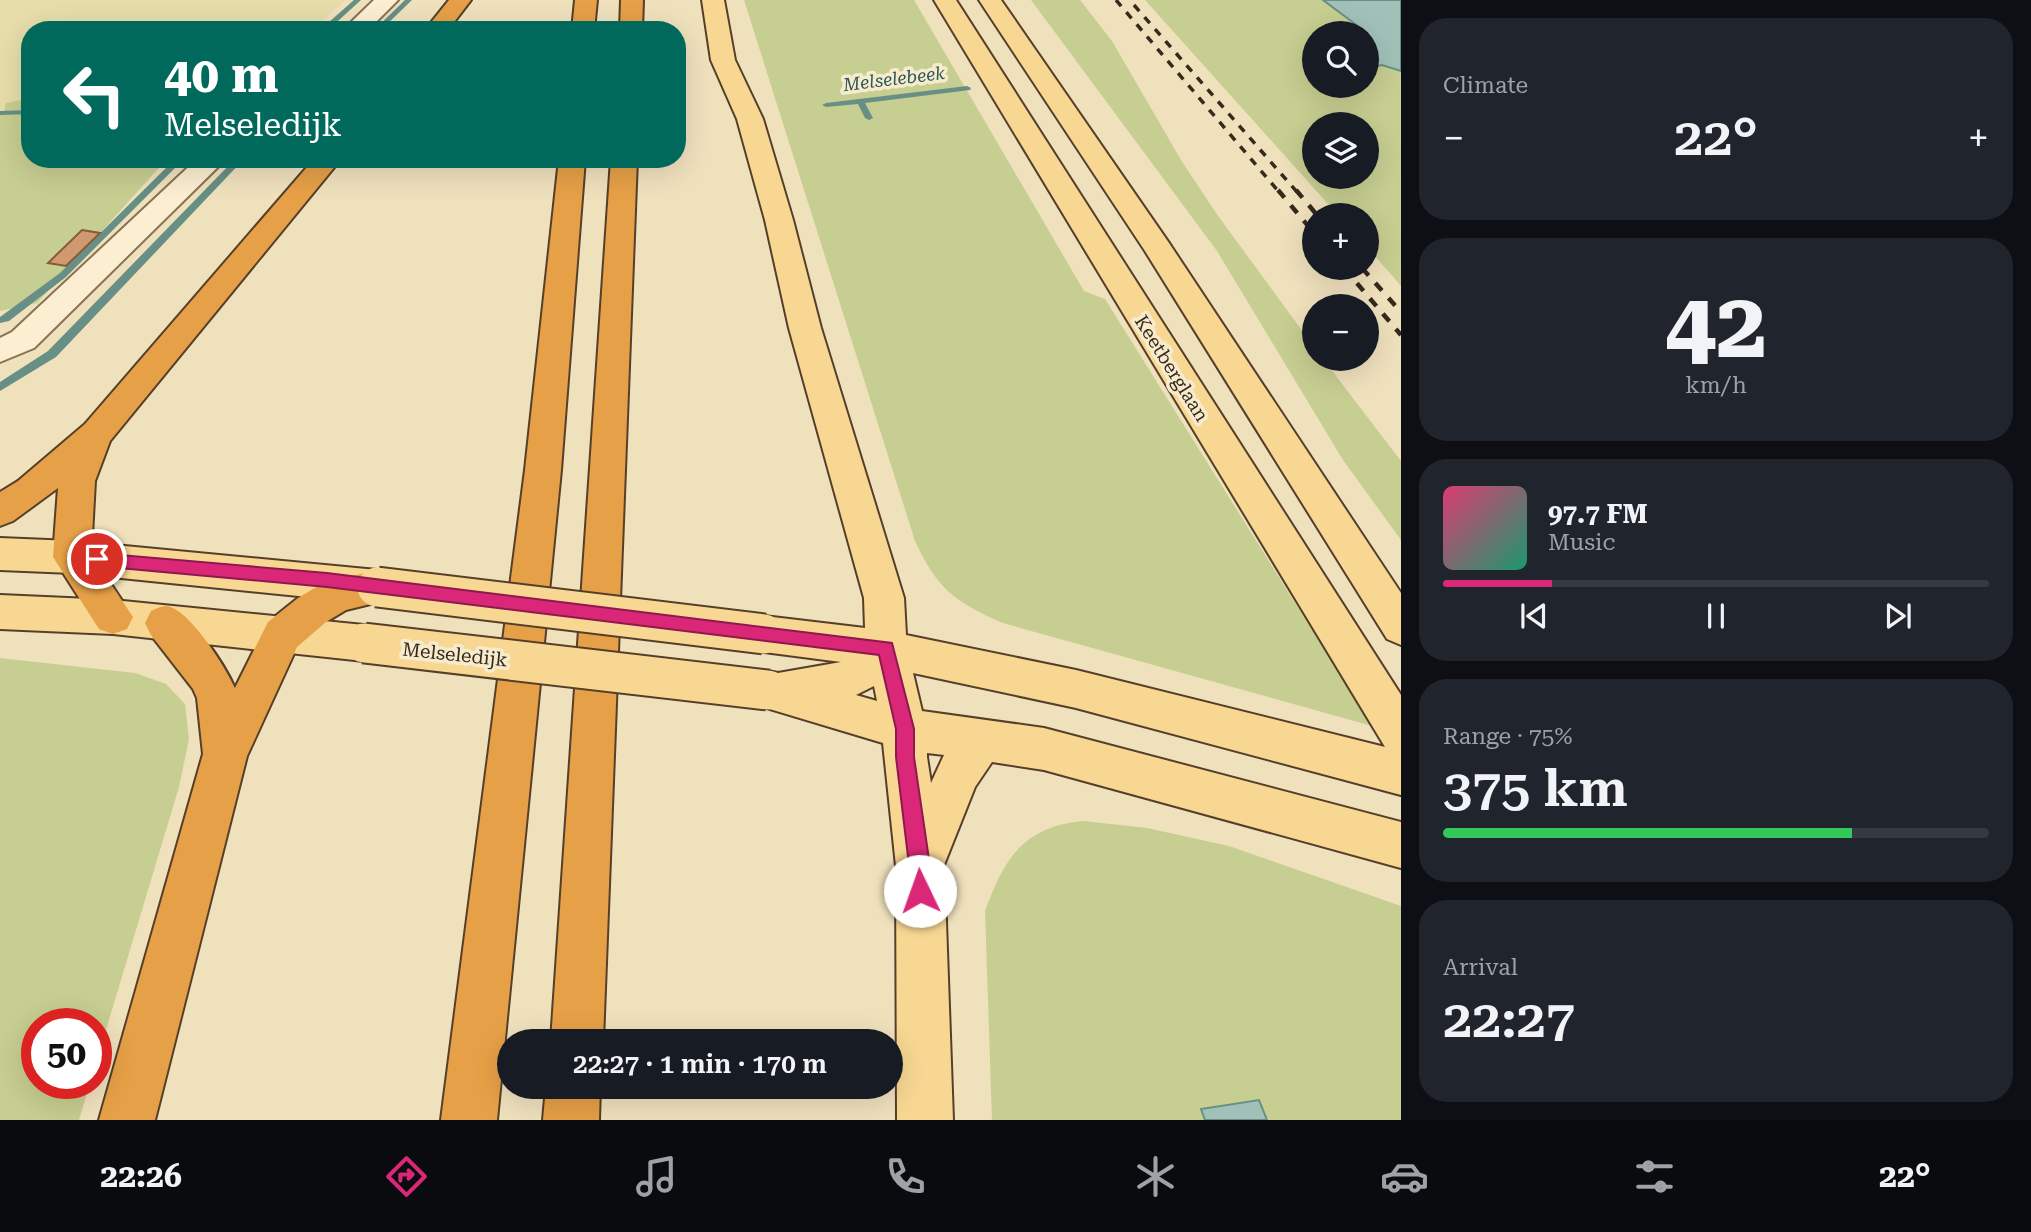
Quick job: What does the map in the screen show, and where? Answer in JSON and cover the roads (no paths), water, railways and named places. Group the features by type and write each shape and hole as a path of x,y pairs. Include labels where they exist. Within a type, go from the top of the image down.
{"highway":[{"path":"443,21 460,0"},
{"path":"584,21 586,0"},
{"path":"631,21 632,0"},
{"path":"0,511 31,491 97,433 320,168"},
{"path":"469,1120 542,484 571,168"},
{"path":"578,1029 624,168"},
{"path":"97,433 77,481 72,525 72,557 113,617"},
{"path":"127,1120 225,754 282,635 337,595 377,587"},
{"path":"165,622 209,677 218,698 225,754"},
{"path":"571,1120 572,1099"}],"main road":[{"path":"713,0 723,60 750,119 779,220 805,328 884,598 886,649 905,729 905,757 920,866 925,1120"},
{"name":"Keetberglaan","path":"946,0 1401,734"},
{"path":"990,0 1173,271 1401,628"},
{"path":"0,554 72,557 377,587 886,649 1076,690 1401,773"},
{"name":"Melseledijk","path":"0,612 165,622 768,690 905,729 1044,749 1401,845"},
{"path":"768,690 798,689 855,678 870,668 886,649"},
{"path":"920,866 958,773 982,740"}],"street":[{"path":"364,21 387,0"},
{"path":"0,351 23,341 204,168"}],"water":[{"path":"1323,0 1401,0 1401,71 1379,66 1379,21 1351,21"},
{"path":"1259,1100 1267,1120 1205,1120 1201,1109"}],"waterway":[{"path":"334,21 358,0"},
{"path":"387,21 409,0"},
{"name":"Melselebeek","path":"826,105 967,88"},
{"path":"861,102 869,118"},
{"name":"Melselebeek","path":"0,113 21,112"},
{"path":"0,320 63,275 171,168"},
{"path":"0,387 52,354 231,168"}],"railway":[{"path":"1116,0 1279,192"},
{"path":"1134,5 1297,192"},
{"path":"1278,190 1302,219"},
{"path":"1296,190 1307,203"},
{"path":"1354,280 1401,335"},
{"path":"1373,280 1401,312"}]}
